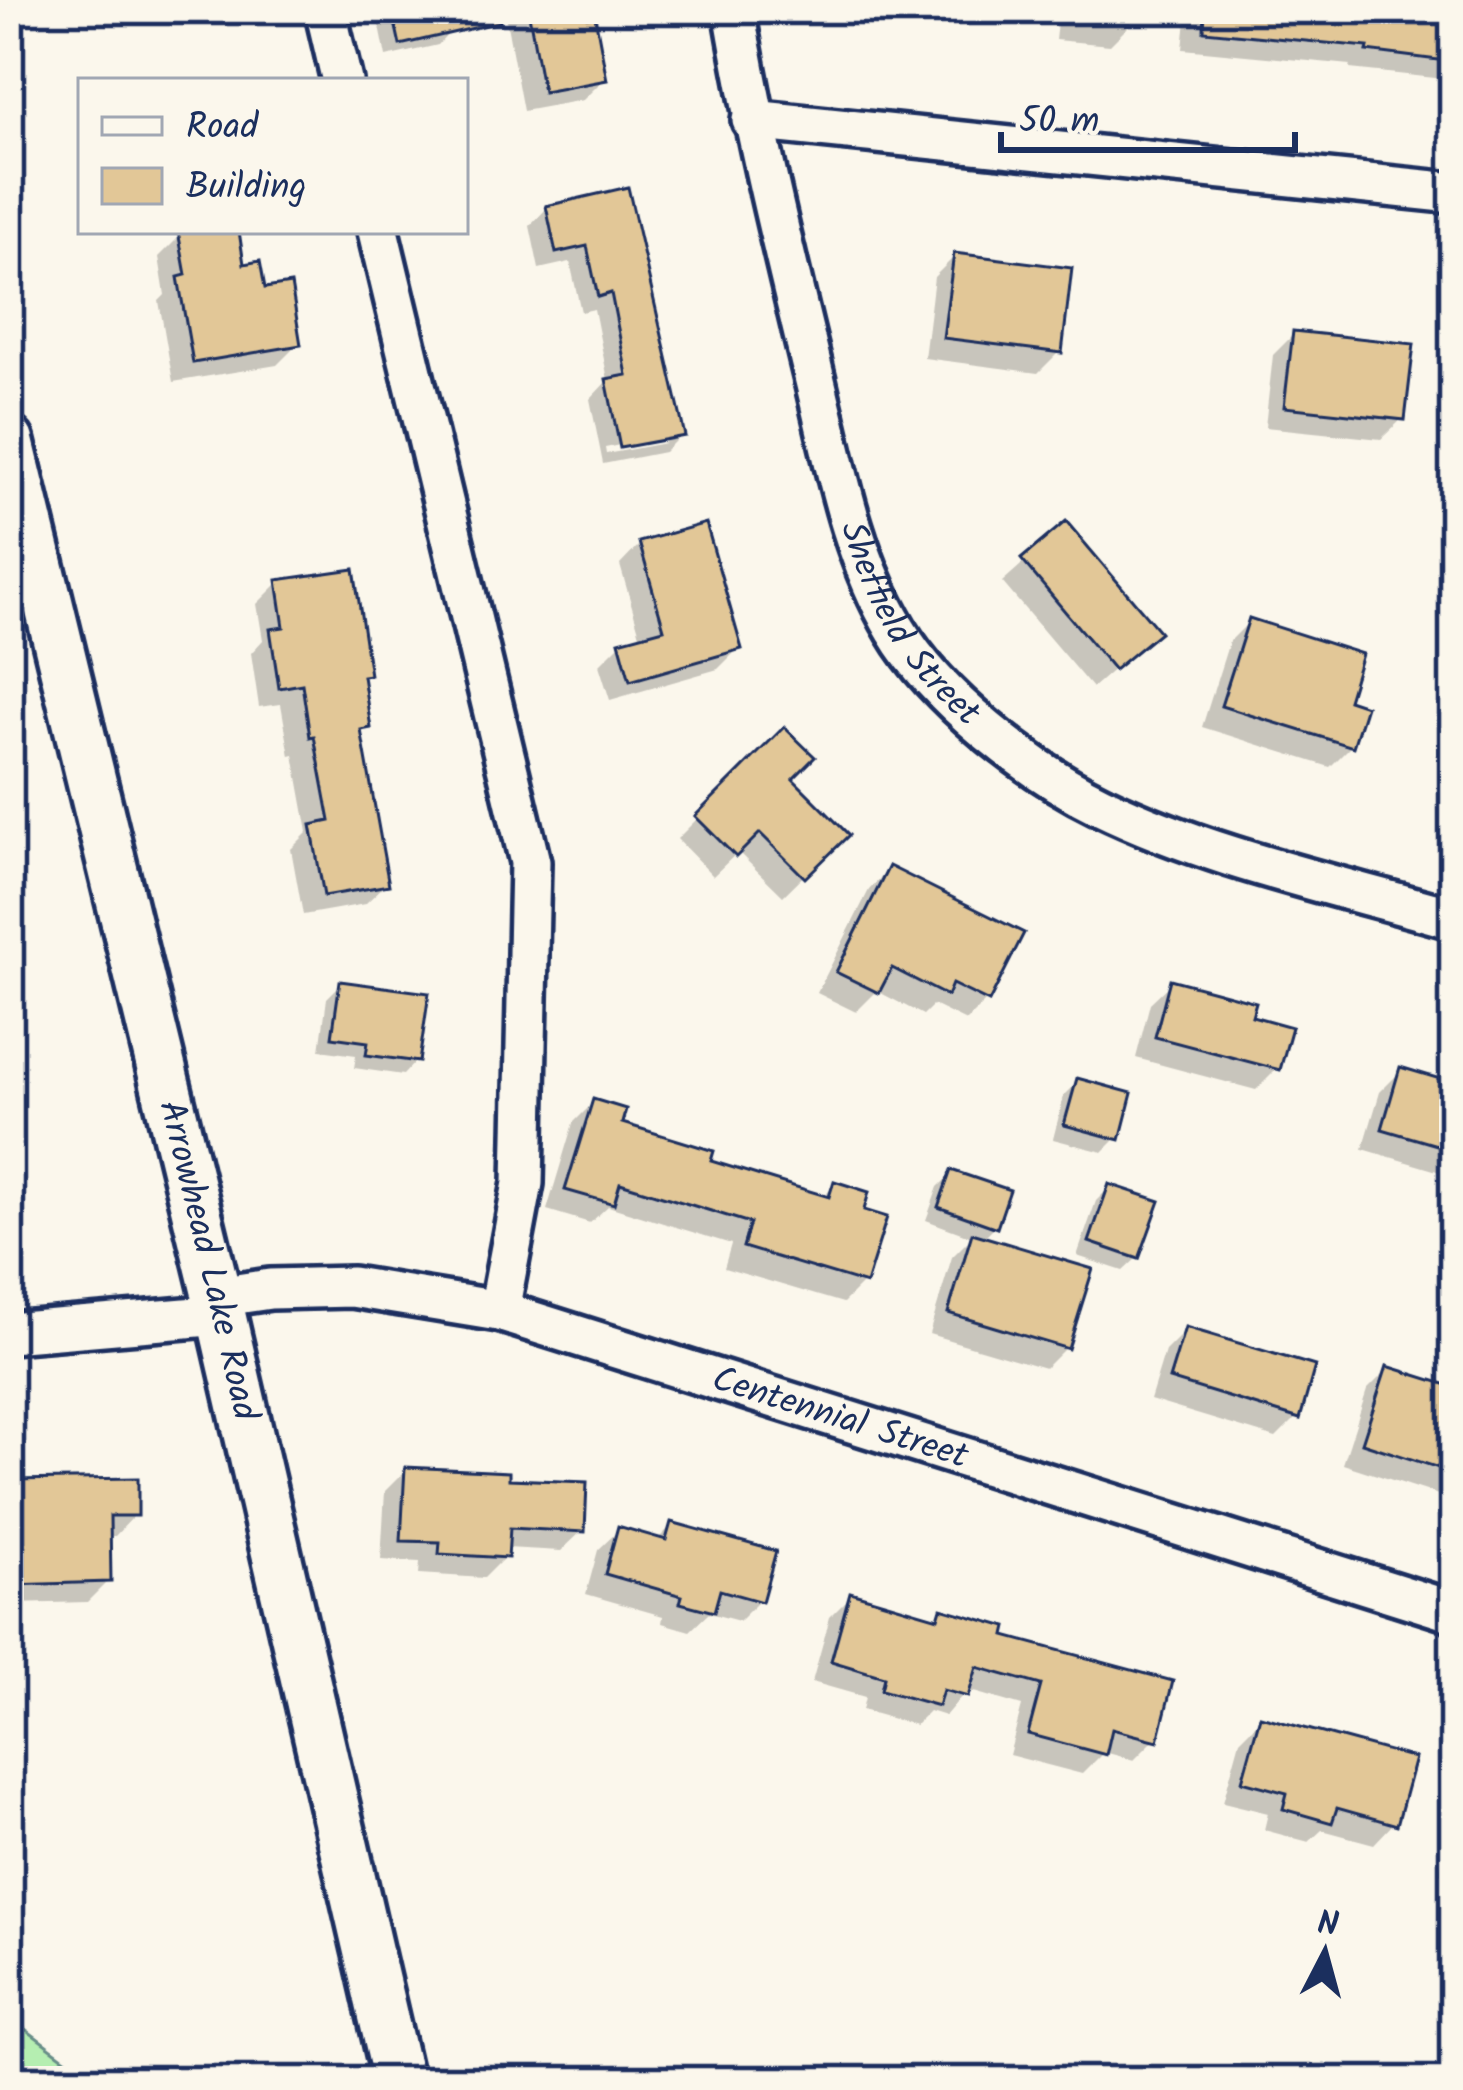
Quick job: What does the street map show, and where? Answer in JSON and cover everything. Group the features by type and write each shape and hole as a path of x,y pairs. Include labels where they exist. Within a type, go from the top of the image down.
{"main road":[{"name":"Arrowhead Lake Road","path":"9,441 219,1306 398,2081"}],"street":[{"path":"325,9 341,78"},
{"name":"Sheffield Street","path":"734,9 752,120 844,504 896,632 953,700 1021,758 1099,805 1187,841 1454,919"},
{"path":"752,120 1454,193"},
{"path":"379,234 530,862 523,1184 499,1311"},
{"name":"Centennial Street","path":"9,1333 219,1306 271,1289 352,1287 499,1311 1454,1612"}],"green space":[{"path":"9,2017 95,2081 9,2081"}],"building":[{"path":"392,9 499,9 500,22 400,45"},
{"path":"528,9 585,9 587,17 595,16 607,80 543,92"},
{"path":"1205,9 1454,12 1454,62 1367,51 1368,47 1204,31"},
{"path":"628,187 685,436 620,448 606,379 627,375 611,293 598,297 587,246 556,253 546,206"},
{"path":"179,234 239,234 244,264 260,261 265,288 291,284 301,345 193,363 178,277 186,275"},
{"path":"954,253 1072,268 1062,353 943,338"},
{"path":"1293,331 1414,344 1405,420 1284,407"},
{"path":"1066,521 1160,632 1114,670 1021,559"},
{"path":"706,523 742,649 630,681 619,641 664,629 639,542"},
{"path":"354,569 370,675 363,676 371,728 361,730 389,885 324,896 311,825 330,821 314,736 310,737 302,684 279,688 270,629 284,627 277,580"},
{"path":"1249,618 1362,654 1348,700 1366,706 1353,747 1221,706"},
{"path":"784,727 815,757 793,779 849,835 805,878 760,833 736,857 695,816"},
{"path":"889,866 1024,933 989,1002 952,984 947,996 892,968 879,993 836,972"},
{"path":"1170,979 1256,1002 1252,1016 1292,1027 1280,1070 1155,1037"},
{"path":"340,981 429,993 419,1062 366,1055 368,1042 332,1037"},
{"path":"1400,1067 1454,1083 1454,1150 1382,1129"},
{"path":"1077,1078 1132,1093 1120,1140 1064,1125"},
{"path":"593,1099 626,1109 622,1123 714,1151 711,1161 829,1197 834,1181 869,1192 864,1210 887,1217 866,1284 743,1247 750,1223 620,1183 614,1204 565,1190"},
{"path":"951,1170 1010,1190 997,1228 938,1207"},
{"path":"1109,1184 1160,1201 1139,1259 1089,1242"},
{"path":"972,1233 1093,1269 1068,1349 948,1313"},
{"path":"1185,1327 1315,1366 1300,1419 1169,1379"},
{"path":"1387,1366 1454,1387 1454,1473 1362,1443"},
{"path":"405,1467 587,1482 585,1532 510,1528 508,1558 439,1554 440,1542 401,1541"},
{"path":"138,1478 138,1516 110,1516 111,1582 9,1585 9,1480"},
{"path":"671,1522 776,1551 762,1602 720,1590 714,1612 680,1603 682,1596 605,1574 618,1526 666,1540"},
{"path":"850,1592 938,1618 941,1608 1007,1627 1005,1636 1173,1681 1158,1741 1112,1729 1106,1755 1028,1734 1041,1685 977,1667 968,1697 943,1690 938,1706 881,1690 884,1677 831,1661"},
{"path":"1260,1716 1415,1758 1397,1825 1337,1808 1332,1823 1283,1809 1287,1793 1242,1781"}]}
